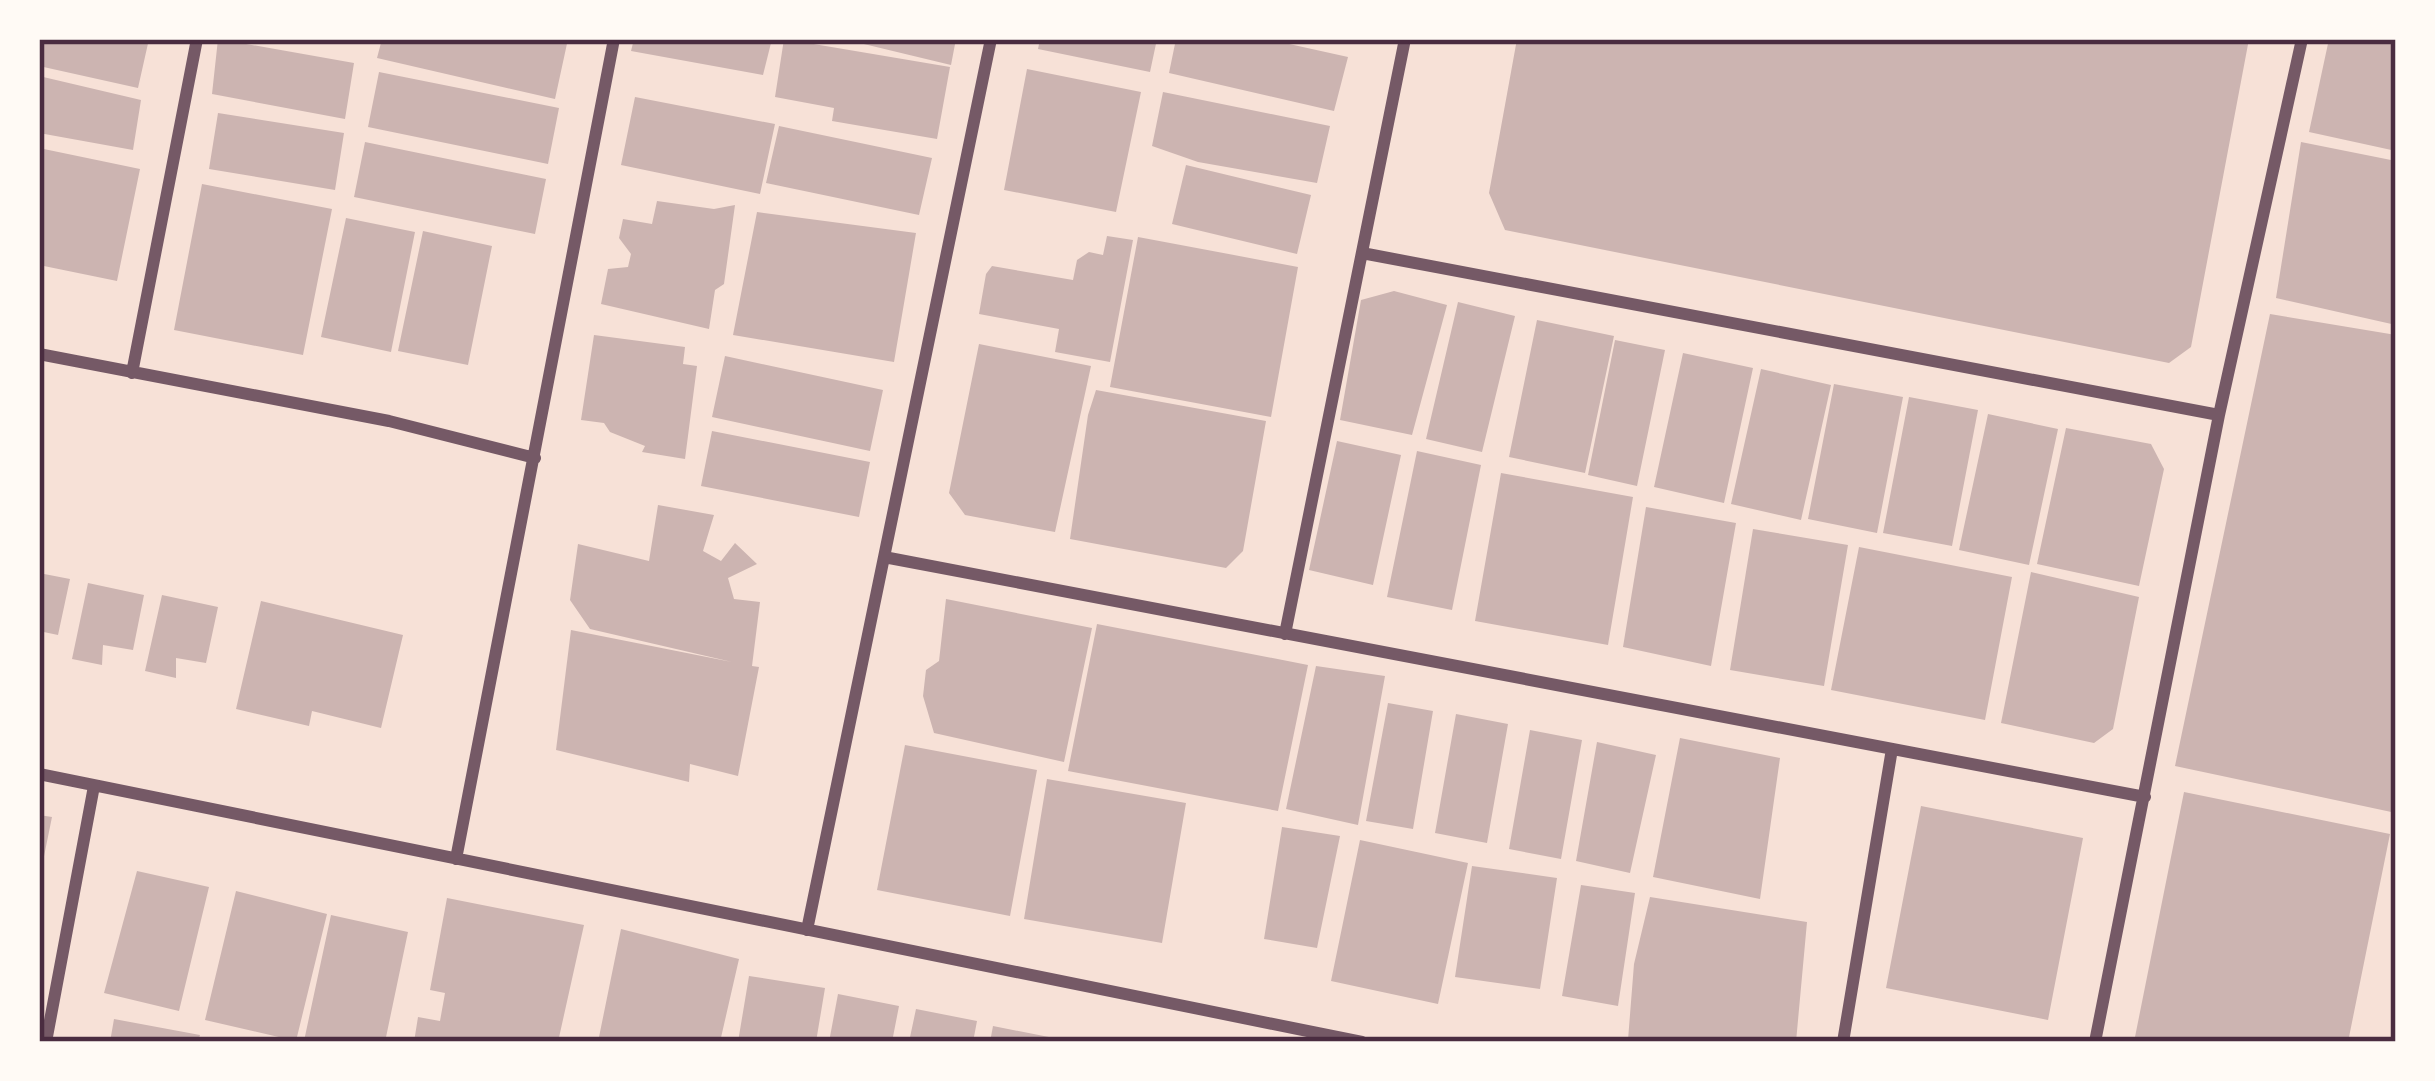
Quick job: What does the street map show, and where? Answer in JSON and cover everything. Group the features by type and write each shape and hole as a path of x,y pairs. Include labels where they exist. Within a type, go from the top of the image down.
{"street":[{"path":"132,373 197,39"},
{"path":"456,859 614,39"},
{"path":"806,930 991,39"},
{"path":"1286,634 1405,39"},
{"path":"2096,1042 2219,415 2302,39"},
{"path":"1362,253 2219,415"},
{"path":"39,354 389,421 535,458"},
{"path":"884,557 2145,797"},
{"path":"1843,1042 1892,749"},
{"path":"39,775 1296,1035 1362,1042"},
{"path":"46,1042 94,786"}],"building":[{"path":"39,39 149,39 138,88 39,66"},
{"path":"218,39 354,63 345,119 212,94"},
{"path":"382,39 568,39 555,99 377,58"},
{"path":"634,39 772,39 763,75 631,51"},
{"path":"784,39 950,67 937,139 832,121 834,108 775,97"},
{"path":"843,39 956,39 951,65"},
{"path":"1040,39 1157,39 1150,72 1038,49"},
{"path":"1176,39 1267,39 1348,57 1334,111 1169,73"},
{"path":"1517,39 2249,39 2191,347 2169,363 1505,230 1489,193"},
{"path":"2329,39 2396,39 2396,151 2309,132"},
{"path":"1027,69 1141,92 1116,212 1004,190"},
{"path":"379,72 559,108 548,164 368,127"},
{"path":"39,76 141,100 133,150 39,133"},
{"path":"1163,92 1330,126 1317,183 1198,162 1152,146"},
{"path":"635,97 775,124 760,194 621,165"},
{"path":"218,113 344,133 335,190 209,169"},
{"path":"779,126 932,158 919,215 766,183"},
{"path":"365,142 546,179 535,234 354,197"},
{"path":"2301,142 2396,161 2396,325 2276,298"},
{"path":"39,148 140,169 117,281 39,265"},
{"path":"1186,165 1311,195 1297,254 1172,224"},
{"path":"202,184 332,209 303,355 174,330"},
{"path":"657,201 714,209 735,205 724,284 715,290 709,329 601,304 608,269 628,267 631,254 619,238 623,219 652,224"},
{"path":"757,212 916,233 894,362 733,335"},
{"path":"346,218 415,232 391,352 321,337"},
{"path":"423,231 492,246 468,365 398,351"},
{"path":"1107,236 1133,240 1110,362 1055,352 1059,329 979,314 986,274 992,266 1073,280 1077,260 1089,252 1103,255"},
{"path":"1138,237 1298,267 1271,417 1110,387"},
{"path":"1394,291 1447,305 1412,435 1340,420 1361,300"},
{"path":"1458,302 1515,316 1482,452 1426,439"},
{"path":"2270,314 2396,335 2396,813 2175,766"},
{"path":"1537,320 1614,336 1585,473 1509,457"},
{"path":"594,335 685,347 683,364 697,366 685,459 642,452 645,446 610,432 604,423 581,420"},
{"path":"1615,340 1665,350 1637,486 1588,475"},
{"path":"979,344 1091,366 1055,532 965,515 949,493"},
{"path":"1683,353 1753,368 1724,503 1654,487"},
{"path":"725,356 883,390 870,451 712,417"},
{"path":"1761,369 1831,385 1801,520 1731,504"},
{"path":"1834,384 1903,397 1877,533 1808,519"},
{"path":"1096,390 1266,421 1243,551 1226,568 1070,539"},
{"path":"1909,397 1978,410 1952,546 1883,533"},
{"path":"1988,414 2058,429 2029,565 1959,550"},
{"path":"2066,428 2151,444 2164,469 2139,586 2037,564"},
{"path":"712,431 870,462 859,517 701,486"},
{"path":"1337,441 1401,455 1373,585 1309,570"},
{"path":"1417,451 1481,465 1452,610 1387,597"},
{"path":"1501,473 1633,497 1608,645 1475,621"},
{"path":"658,505 714,515 703,551 721,561 735,543 757,564 728,578 734,599 760,602 752,666 759,667 738,776 690,764 689,782 556,750 571,630 732,662 590,629 570,600 578,544 649,561"},
{"path":"1646,507 1736,523 1711,666 1623,647"},
{"path":"1753,529 1848,545 1824,686 1730,670"},
{"path":"1859,547 2012,577 1985,720 1831,690"},
{"path":"2031,572 2139,597 2113,729 2094,743 2001,723"},
{"path":"39,573 70,579 58,635 39,631"},
{"path":"88,583 144,595 133,650 103,645 102,665 72,659"},
{"path":"162,595 218,607 206,663 176,658 176,678 145,671"},
{"path":"946,599 1092,628 1064,762 934,733 923,696 926,670 939,661"},
{"path":"261,601 403,635 381,728 312,711 309,726 236,709"},
{"path":"1097,624 1308,665 1278,811 1068,771"},
{"path":"1316,666 1385,676 1358,825 1286,809"},
{"path":"1388,703 1433,711 1413,829 1366,821"},
{"path":"1456,714 1508,724 1487,843 1435,833"},
{"path":"1530,730 1582,740 1561,859 1509,849"},
{"path":"1680,738 1780,758 1760,899 1653,877"},
{"path":"1597,742 1656,755 1630,873 1576,861"},
{"path":"905,745 1037,770 1010,916 877,890"},
{"path":"1047,779 1186,803 1162,943 1024,919"},
{"path":"2184,792 2390,834 2348,1042 2134,1042"},
{"path":"1921,806 2083,838 2048,1020 1886,988"},
{"path":"39,815 52,817 41,871 39,870"},
{"path":"1282,827 1340,836 1317,948 1264,939"},
{"path":"1360,840 1468,863 1438,1004 1331,981"},
{"path":"1472,866 1557,878 1540,989 1455,977"},
{"path":"137,871 209,887 179,1011 104,993"},
{"path":"1581,885 1635,893 1618,1006 1562,996"},
{"path":"236,891 327,914 296,1041 205,1020"},
{"path":"1650,897 1807,922 1796,1042 1628,1040 1634,964"},
{"path":"447,898 584,925 558,1042 414,1042 418,1017 440,1021 445,993 430,990"},
{"path":"331,915 408,932 385,1042 304,1041"},
{"path":"621,929 739,959 720,1042 598,1042"},
{"path":"749,976 825,988 816,1042 738,1042"},
{"path":"838,994 899,1006 892,1042 829,1042"},
{"path":"916,1009 977,1021 973,1042 909,1042"},
{"path":"114,1019 200,1035 198,1042 110,1042"},
{"path":"993,1026 1054,1038 1054,1042 990,1042"}]}
